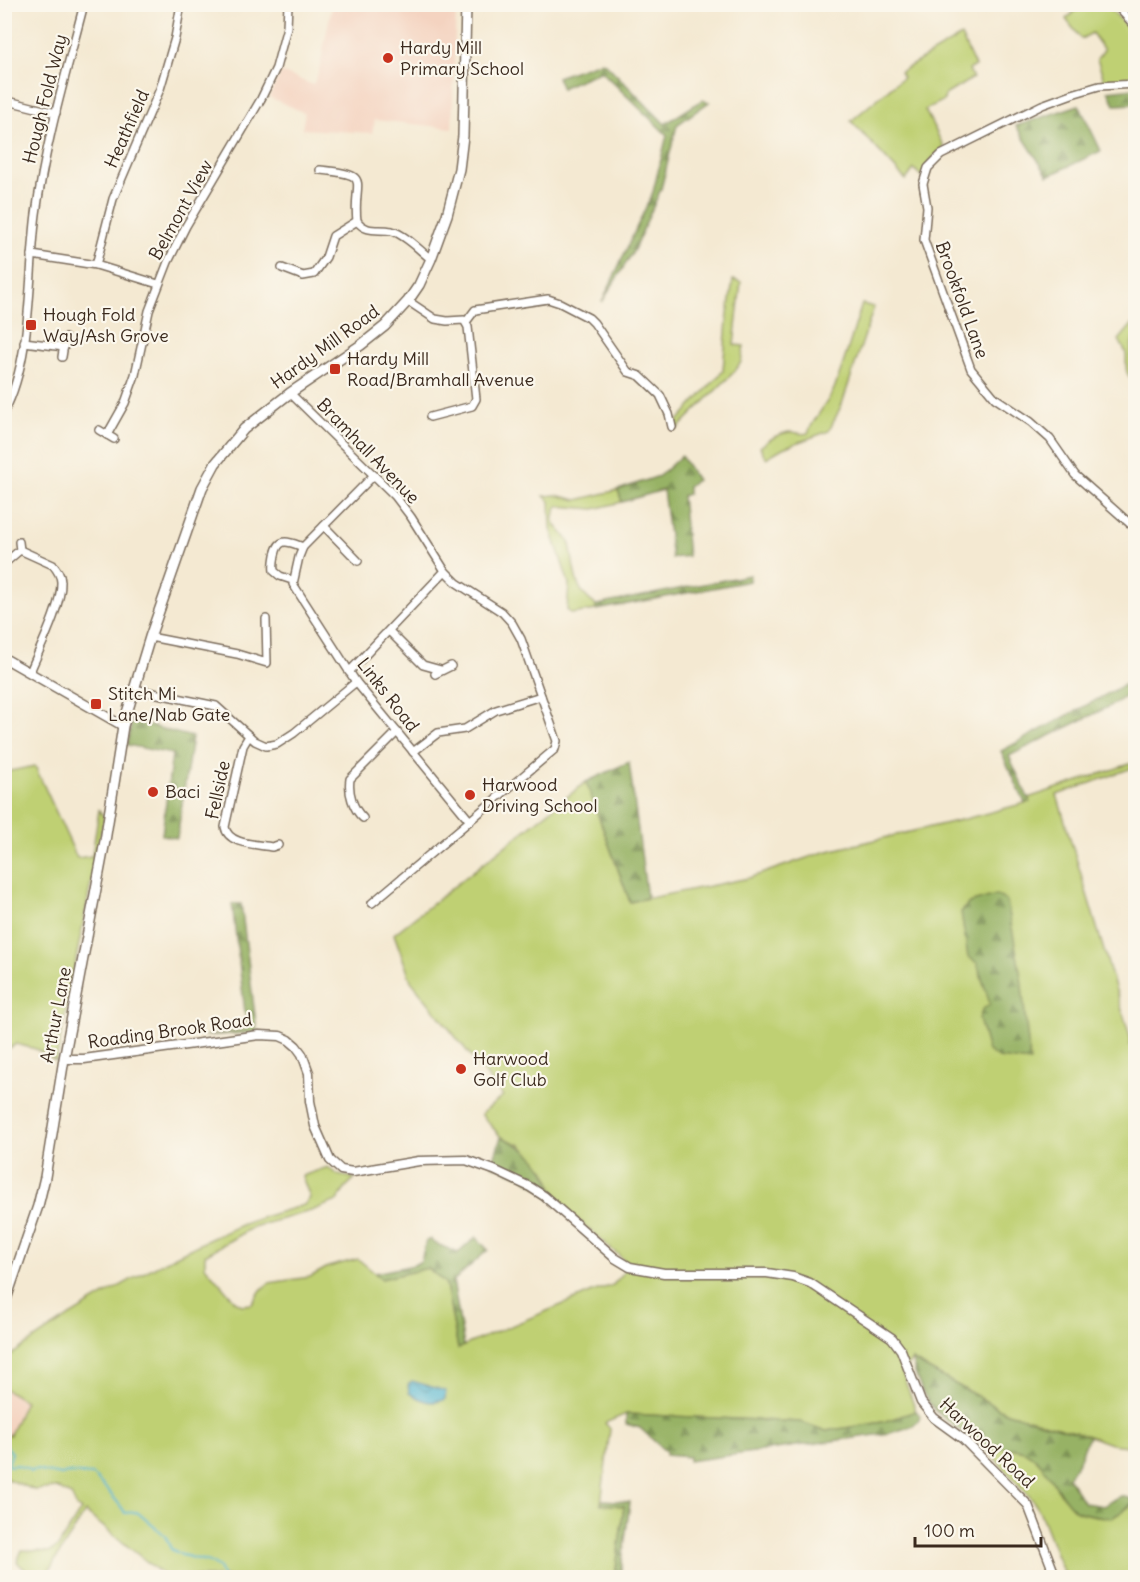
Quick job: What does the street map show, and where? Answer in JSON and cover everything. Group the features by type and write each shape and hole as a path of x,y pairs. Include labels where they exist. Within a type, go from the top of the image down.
{"main road":[{"name":"Hardy Mill Road","path":"123,726 150,637 208,474 223,452 244,429 290,393 385,326 419,285 431,259 451,200 462,153 466,4"},
{"name":"Arthur Lane","path":"4,1305 38,1206 105,841 123,726"}],"street":[{"name":"Hough Fold Way","path":"4,412 18,380 43,167 84,4"},
{"name":"Heathfield","path":"96,265 113,199 160,89 175,38 181,4"},
{"name":"Belmont View","path":"99,430 111,437 135,375 146,322 158,284 186,226 268,87 279,59 288,19 288,4"},
{"path":"1115,4 1136,27"},
{"name":"Brookfold Lane","path":"1136,84 1099,86 1042,105 941,155 928,168 923,184 927,207 924,240 971,369 995,398 1031,422 1044,434 1075,474 1136,529"},
{"path":"4,100 56,113"},
{"path":"320,170 333,176 351,174 357,182 357,221 364,228 371,231 394,232 431,259"},
{"path":"282,268 294,269 309,276 317,271 326,257 333,236 357,221"},
{"path":"32,255 96,265 158,284"},
{"path":"430,417 472,405 475,402 466,322 475,310 548,299 567,306 594,323 628,372 640,376 656,390 669,414 672,427"},
{"path":"408,301 435,319 447,321 461,319 466,322"},
{"path":"63,357 65,338"},
{"path":"24,342 64,347"},
{"name":"Bramhall Avenue","path":"290,393 404,506 445,571 457,583 502,612 512,623 556,737 555,749 372,903"},
{"path":"292,580 303,548 374,475"},
{"path":"324,526 355,560"},
{"path":"19,542 20,550"},
{"name":"Links Road","path":"303,548 288,542 280,544 277,547 273,564 274,571 292,580 349,672 470,821"},
{"path":"6,562 20,550"},
{"path":"20,550 62,570 56,606 30,672"},
{"path":"349,672 445,571"},
{"path":"150,637 237,654 267,663 266,619"},
{"path":"389,631 423,664 438,672 451,666"},
{"path":"4,658 123,726"},
{"path":"134,689 216,706 260,744 277,744 307,724 356,681"},
{"path":"413,752 438,732 465,729 496,710 541,696"},
{"path":"364,819 356,811 349,791 350,779 397,732"},
{"name":"Fellside","path":"249,736 243,746 225,831 233,840 272,847 278,844"},
{"name":"Roading Brook Road","path":"64,1059 84,1059 259,1035 280,1036 297,1046 302,1054 309,1074 310,1101 315,1126 330,1160 341,1170 353,1172 419,1161 466,1160 537,1192 615,1258 630,1267 664,1273 780,1274 810,1283 892,1338 901,1350 906,1368"},
{"name":"Harwood Road","path":"906,1368 921,1402 934,1418 963,1439 1028,1505 1056,1578"}],"shaded area":[{"name":"Hardy Mill Primary School","path":"332,5 456,5 452,128 375,120 372,133 302,129 305,113 269,97 281,72 313,85 319,71"},
{"path":"4,1389 25,1401 10,1435 5,1435"}],"green space":[{"path":"1081,5 1107,5 1132,32 1135,37 1135,80 1105,83 1097,59 1104,50 1092,33 1081,39 1066,19"},
{"path":"961,36 975,66 969,70 973,78 945,95 944,100 925,110 944,147 930,161 922,177 914,169 906,180 851,121 903,77 900,72"},
{"path":"600,62 605,63 665,124 702,100 709,102 677,125 661,189 633,252 602,302 653,192 667,135 601,71 562,89 557,77"},
{"path":"1135,88 1135,104 1115,105 1108,91"},
{"path":"1079,105 1101,151 1048,176 1016,126"},
{"path":"733,280 741,282 734,345 744,346 741,362 735,371 677,429 674,425 723,371"},
{"path":"862,304 874,307 842,404 829,431 783,448 766,458 760,447 771,439 789,432 808,433 834,389"},
{"path":"1135,321 1135,337 1131,356 1135,384 1127,373 1126,353 1119,340"},
{"path":"681,456 697,480 688,486 688,494 682,496 688,556 672,558 663,490 622,502 618,490 659,476"},
{"path":"618,490 622,502 594,509 558,506 555,513 554,522 570,544 578,584 585,595 596,605 596,610 571,614 567,610 569,584 551,529 550,501 544,496 556,495 577,500"},
{"path":"750,575 749,581 596,610 596,605"},
{"path":"1135,679 1135,690 1114,704 1009,756 1030,802 1025,803 1001,751"},
{"path":"132,721 192,737 177,838 162,835 172,754 127,745"},
{"path":"629,762 647,898 630,902 586,782"},
{"name":"Harwood Golf Club","path":"1135,762 1135,767 1057,795 1131,1040 1130,1045 1135,1045 1135,1445 1111,1444 1007,1413 912,1360 902,1372 916,1411 883,1422 826,1431 801,1422 626,1414 605,1423 610,1429 601,1504 624,1506 615,1577 166,1577 85,1512 45,1577 33,1577 17,1562 22,1550 49,1552 58,1547 81,1510 76,1506 71,1495 57,1488 34,1490 5,1478 5,1435 10,1435 25,1401 5,1389 4,1360 87,1305 174,1257 242,1224 304,1205 310,1198 302,1176 328,1167 338,1175 355,1178 337,1201 311,1211 253,1227 205,1255 205,1266 235,1301 242,1305 252,1304 261,1290 269,1283 310,1277 328,1267 358,1259 382,1279 428,1268 446,1284 458,1348 613,1285 624,1272 623,1259 559,1203 546,1172 521,1145 501,1137 481,1114 503,1096 411,981 394,934 586,782 630,902 749,878 824,852 1029,802 1028,798"},
{"path":"35,766 77,858 92,856 99,810 104,817 56,1061 36,1049 16,1044 5,1051 5,772"},
{"path":"996,895 1007,901 1021,976 1030,1062 998,1058 988,1051 979,1019 982,1010 990,1004 977,963 968,957 961,912 969,903"},
{"path":"232,904 241,904 257,1032 204,1036 247,1029"},
{"path":"501,1137 532,1155 544,1170 559,1203 523,1177 492,1165"},
{"path":"476,1237 488,1250 453,1281 464,1346 458,1349 446,1284 428,1268 381,1279 375,1273 414,1265 421,1261 426,1241 431,1239 432,1242 458,1253"},
{"path":"912,1360 1007,1413 1089,1436 1079,1461 1068,1477 1084,1503 1104,1506 1123,1496 1135,1503 1112,1518 1078,1512 1030,1454 1012,1448 987,1450 939,1414 923,1392"},
{"path":"916,1411 920,1415 919,1420 913,1426 890,1433 689,1461 689,1457 666,1455 666,1452 640,1428 626,1424 626,1414 801,1422 826,1431 883,1422"},
{"path":"1005,1447 1024,1451 1039,1460 1063,1497 1111,1518 1135,1503 1135,1577 1065,1577 1039,1510 1031,1498 987,1450"},
{"path":"602,1500 630,1502 620,1577 615,1577 624,1506 601,1504"}],"water":[{"path":"412,1381 446,1391 445,1399 432,1402 414,1396 409,1393 408,1385"}],"waterway":[{"path":"4,1439 12,1453 8,1464 10,1466 16,1465 30,1471 61,1475 68,1473 92,1475 125,1513 137,1512 165,1536 171,1549 182,1555 210,1562 219,1568 223,1578"}],"place":[{"name":"Hardy Mill Primary School","path":"388,58"},
{"name":"Hough Fold Way/Ash Grove","path":"31,325"},
{"name":"Hardy Mill Road/Bramhall Avenue","path":"335,369"},
{"name":"Stitch Mi Lane/Nab Gate","path":"96,704"},
{"name":"Baci","path":"153,792"},
{"name":"Harwood Driving School","path":"470,795"},
{"name":"Harwood Golf Club","path":"461,1069"}]}
